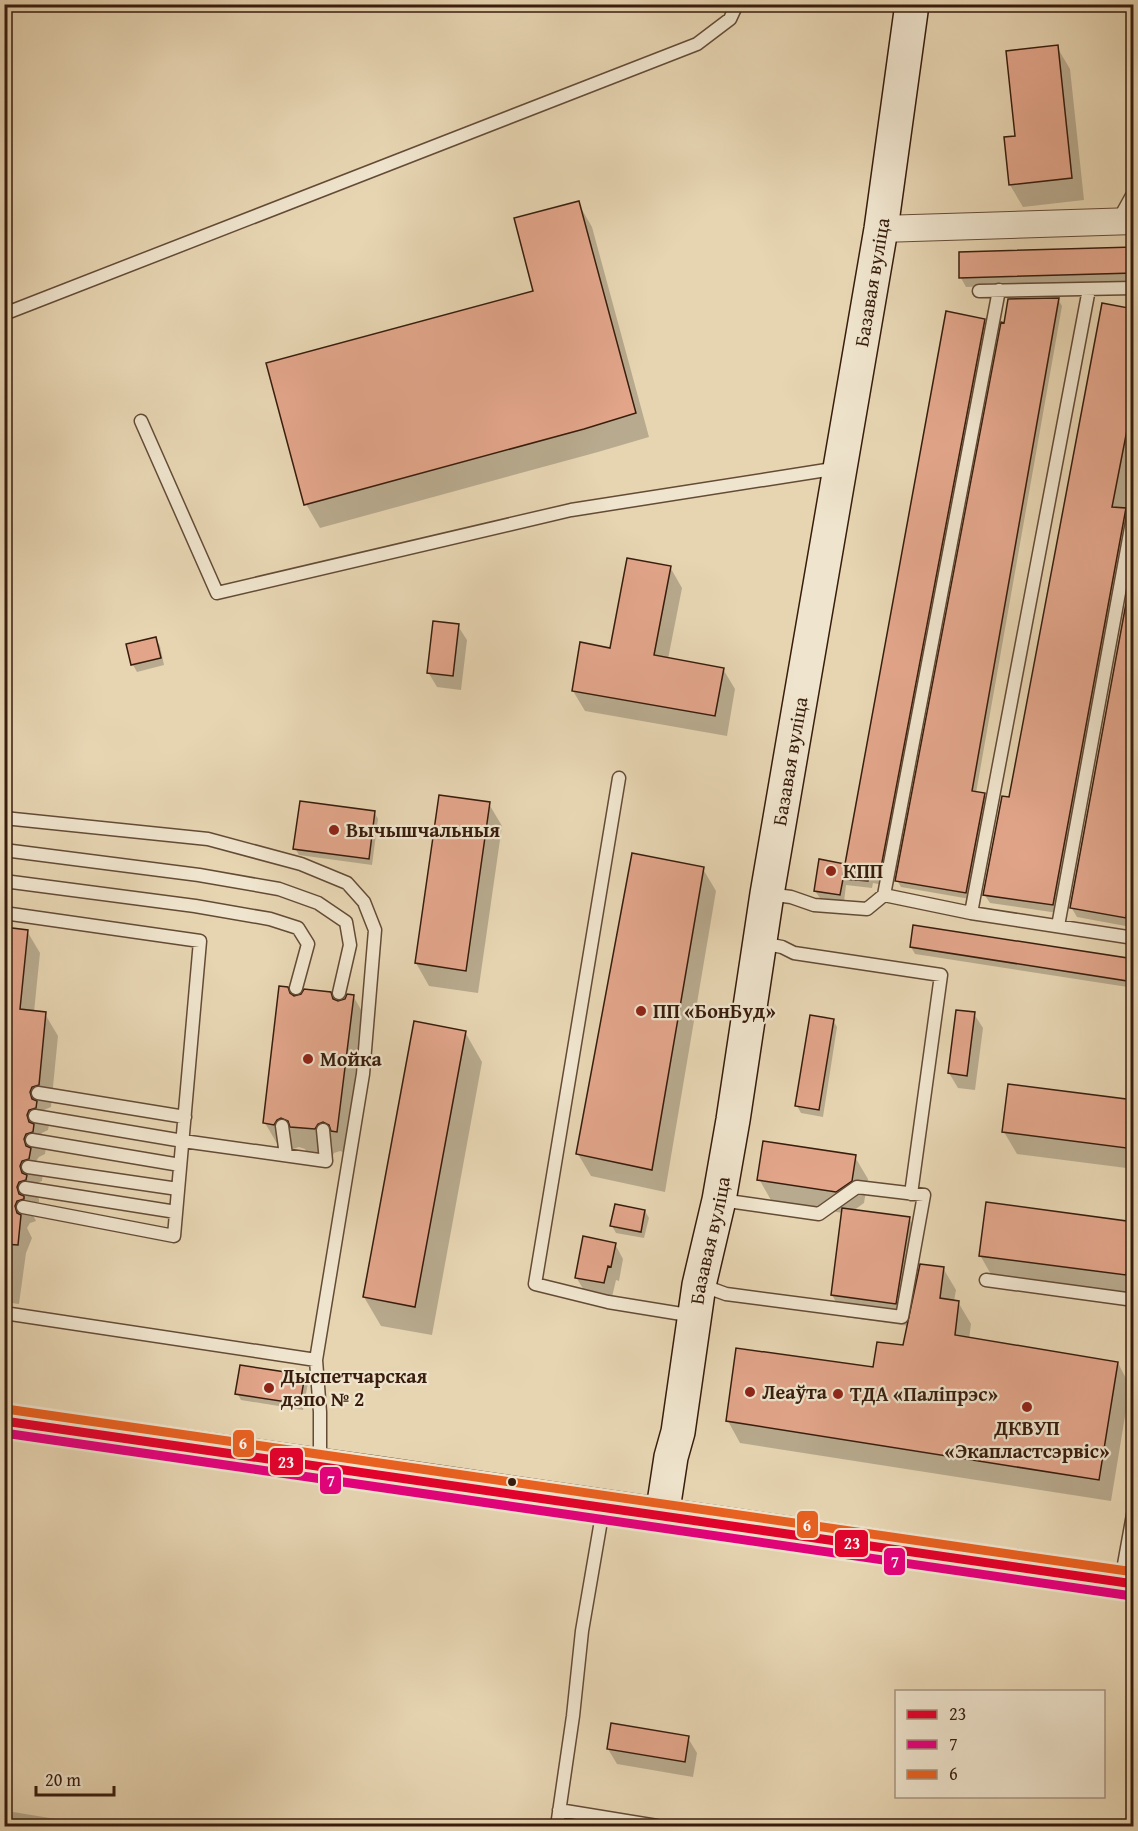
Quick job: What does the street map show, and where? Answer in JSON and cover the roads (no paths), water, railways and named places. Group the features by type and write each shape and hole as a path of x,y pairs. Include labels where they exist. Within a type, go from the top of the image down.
{"main road":[{"path":"4,1421 1127,1583"}],"street":[{"name":"Базавая вуліца","path":"662,1516 671,1457 678,1432 697,1300 718,1200 767,894 881,229 912,4"},
{"path":"881,229 1126,221"}],"lane":[{"path":"4,314 697,44 730,18 737,4"},
{"path":"1126,221 1134,192"},
{"path":"979,291 1134,288"},
{"path":"971,913 1089,289"},
{"path":"767,894 791,897 814,905 867,909 884,896 999,290"},
{"path":"141,421 218,594 571,510 840,468"},
{"path":"1058,926 1134,511"},
{"path":"619,778 535,1284 608,1302 697,1300 726,1294 902,1317 924,1195 856,1187 819,1214 718,1200"},
{"path":"4,818 208,839 310,868 347,883 364,902 375,930 363,1074 316,1359 321,1412 320,1465"},
{"path":"4,850 200,875 279,889 318,903 346,922 350,945 339,993"},
{"path":"4,881 195,906 270,919 298,928 308,944 296,988"},
{"path":"884,896 971,913 1134,938"},
{"path":"4,913 200,941 174,1236 22,1208"},
{"path":"760,943 782,947 794,953 941,975 911,1194"},
{"path":"38,1094 185,1117"},
{"path":"35,1116 183,1141 326,1161 323,1130"},
{"path":"282,1126 285,1155"},
{"path":"32,1140 180,1165"},
{"path":"28,1167 178,1189"},
{"path":"25,1188 176,1212"},
{"path":"986,1280 1134,1300"},
{"path":"4,1313 316,1359"},
{"path":"557,1827 573,1716 582,1631 603,1508"},
{"path":"1127,1583 1134,1509"},
{"path":"559,1810 657,1827"}],"place":[{"name":"Вычышчальныя","path":"334,830"},
{"name":"КПП","path":"831,871"},
{"name":"ПП «БонБуд»","path":"641,1011"},
{"name":"Мойка","path":"308,1059"},
{"name":"Дыспетчарская дэпо № 2","path":"269,1388"},
{"name":"Леаўта","path":"750,1392"},
{"name":"ТДА «Паліпрэс»","path":"838,1394"},
{"name":"ДКВУП «Экапластсэрвіс»","path":"1027,1407"}]}
